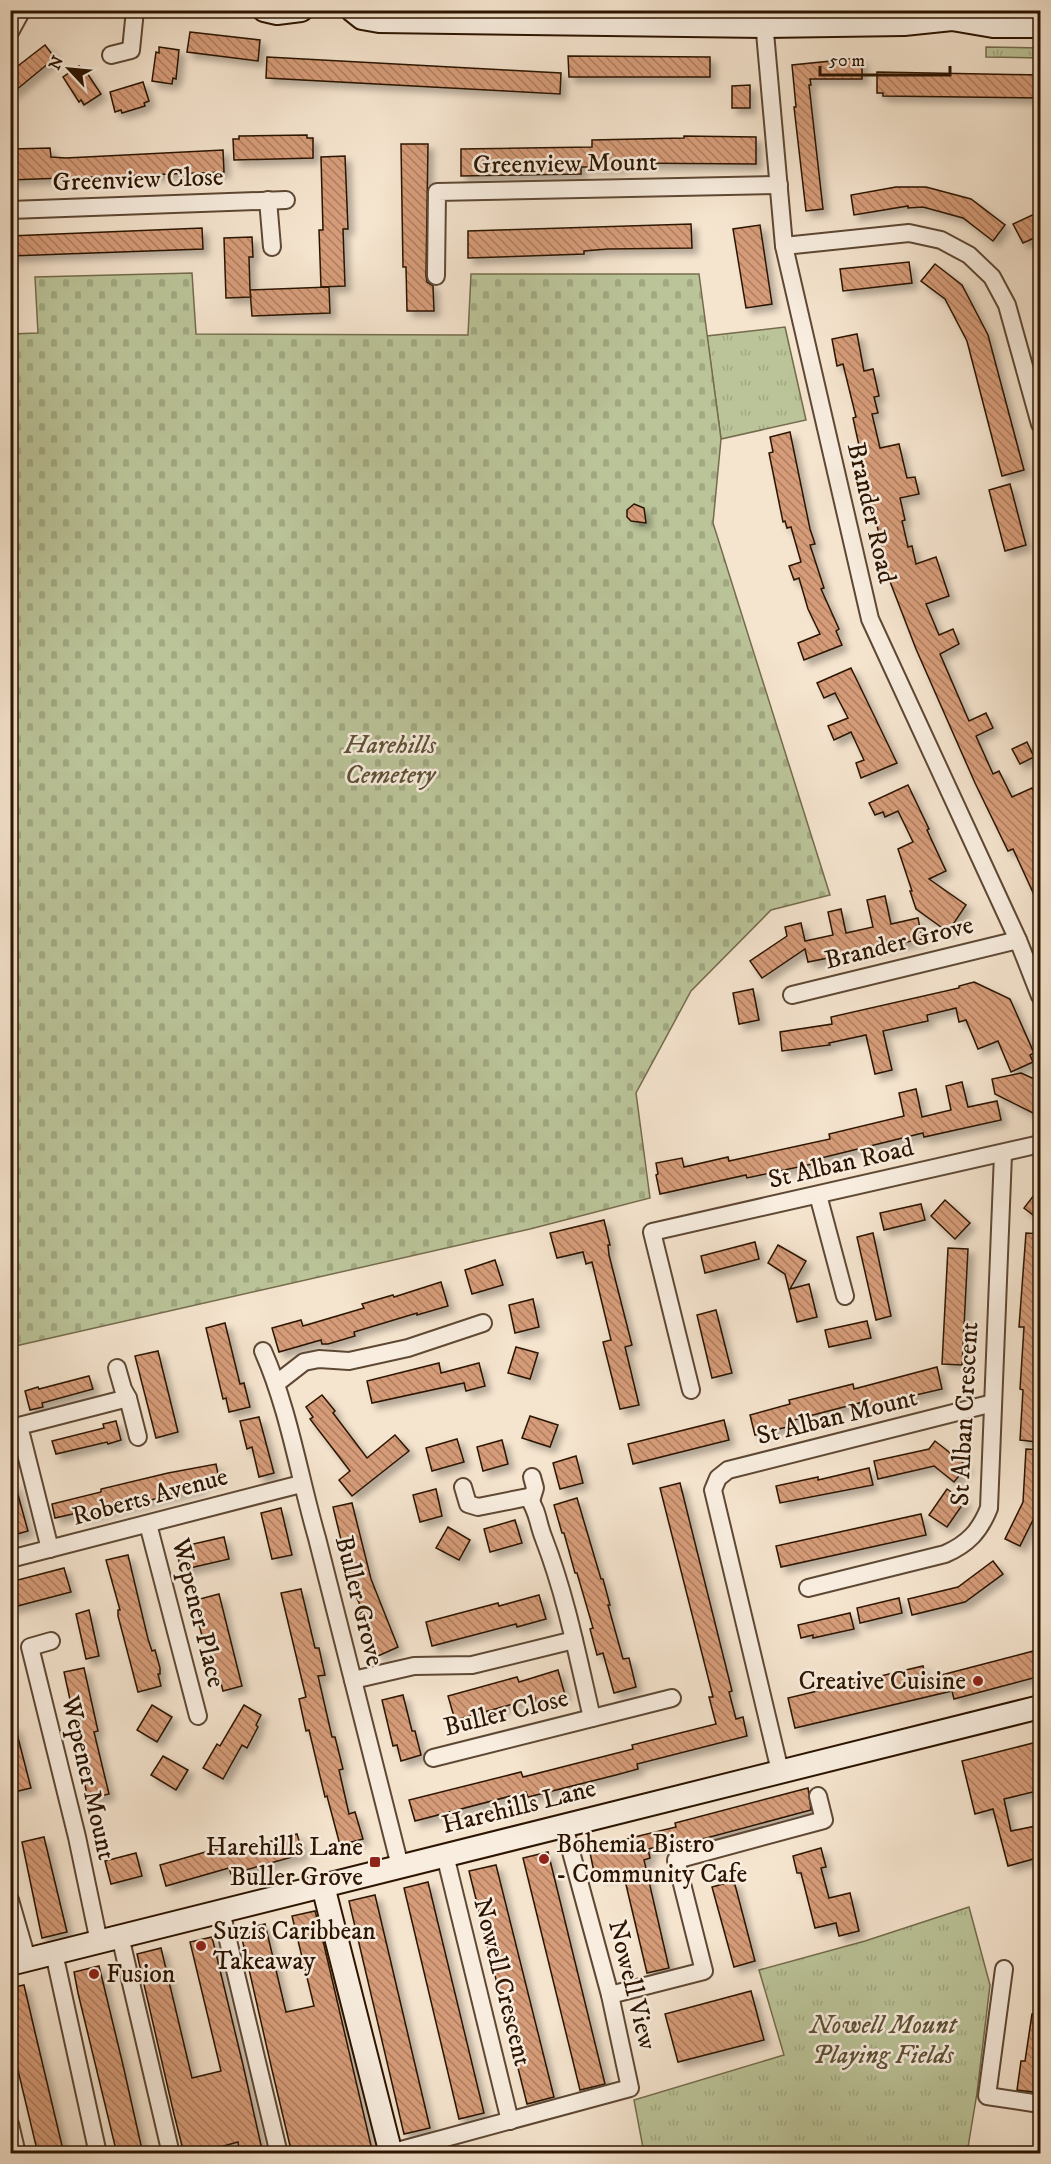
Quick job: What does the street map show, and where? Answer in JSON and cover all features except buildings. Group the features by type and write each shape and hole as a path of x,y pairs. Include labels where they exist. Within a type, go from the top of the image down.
{"main road":[{"path":"264,10 277,13 301,10"},
{"path":"352,10 362,18 379,21 764,18 904,24 951,15 993,26 1041,26"},
{"name":"Harehills Lane","path":"19,1961 1041,1707"},
{"path":"324,1886 391,2153"}],"street":[{"path":"10,32 22,10"},
{"path":"111,54 131,50 135,10"},
{"name":"Brander Road","path":"764,18 784,246 870,618 1041,996"},
{"name":"Greenview Mount","path":"436,276 437,192 779,185"},
{"path":"268,200 272,247"},
{"name":"Greenview Close","path":"10,210 286,200"},
{"path":"784,246 909,233 940,240 969,255 992,277 1007,305 1041,424"},
{"name":"Brander Grove","path":"792,995 1017,940"},
{"name":"St Alban Road","path":"691,1390 652,1232 1041,1144"},
{"name":"St Alban Crescent","path":"808,1588 945,1554 960,1547 973,1537 983,1523 989,1508 1003,1154"},
{"path":"818,1195 845,1296"},
{"path":"277,1383 304,1362 319,1359 349,1361 408,1348 483,1323"},
{"name":"Buller Grove","path":"263,1351 277,1383 400,1866"},
{"path":"117,1368 138,1437"},
{"path":"50,1549 19,1425 128,1398"},
{"name":"St Alban Mount","path":"780,1772 713,1490 718,1478 728,1470 993,1403"},
{"name":"Buller Close","path":"532,1477 535,1488 531,1501 537,1509 542,1536 550,1553 592,1718"},
{"name":"Roberts Avenue","path":"10,1558 301,1484"},
{"path":"463,1487 468,1504 478,1507 528,1497 531,1501"},
{"name":"Wepener Place","path":"148,1524 198,1716"},
{"path":"353,1680 414,1666 472,1665 574,1640"},
{"name":"Wepener Mount","path":"51,1641 30,1647 77,1837 109,1939"},
{"name":"Buller Close","path":"432,1758 672,1698"},
{"path":"610,1995 704,1971 676,1860 824,1820 818,1796"},
{"name":"Nowell View","path":"510,2121 630,2088 610,1995 564,1826"},
{"name":"Nowell Crescent","path":"445,1855 510,2121"},
{"path":"10,1900 19,1961"},
{"path":"221,1911 279,2154"},
{"path":"109,1939 171,2154"},
{"path":"54,1953 98,2154"},
{"path":"1004,1969 987,2096 1041,2104"},
{"path":"391,2153 510,2121"},
{"path":"10,2124 17,2154"}],"green space":[{"path":"986,47 1040,48 1040,58 986,57"},
{"name":"Harehills Cemetery","path":"192,273 196,334 468,335 471,274 699,274 721,439 713,523 830,895 771,910 691,991 636,1093 650,1198 530,1229 11,1347 10,334 38,333 35,277"},
{"path":"785,327 806,420 721,439 707,336"},
{"name":"Nowell Mount Playing Fields","path":"969,1907 990,1985 967,2153 644,2153 634,2100 784,2055 759,1970 865,1941"}],"place":[{"name":"Creative Cuisine","path":"978,1681"},
{"name":"Bohemia Bistro - Community Cafe","path":"544,1859"},
{"name":"Harehills Lane Buller Grove","path":"375,1862"},
{"name":"Suzis Caribbean Takeaway","path":"201,1946"},
{"name":"Fusion","path":"94,1974"}]}
